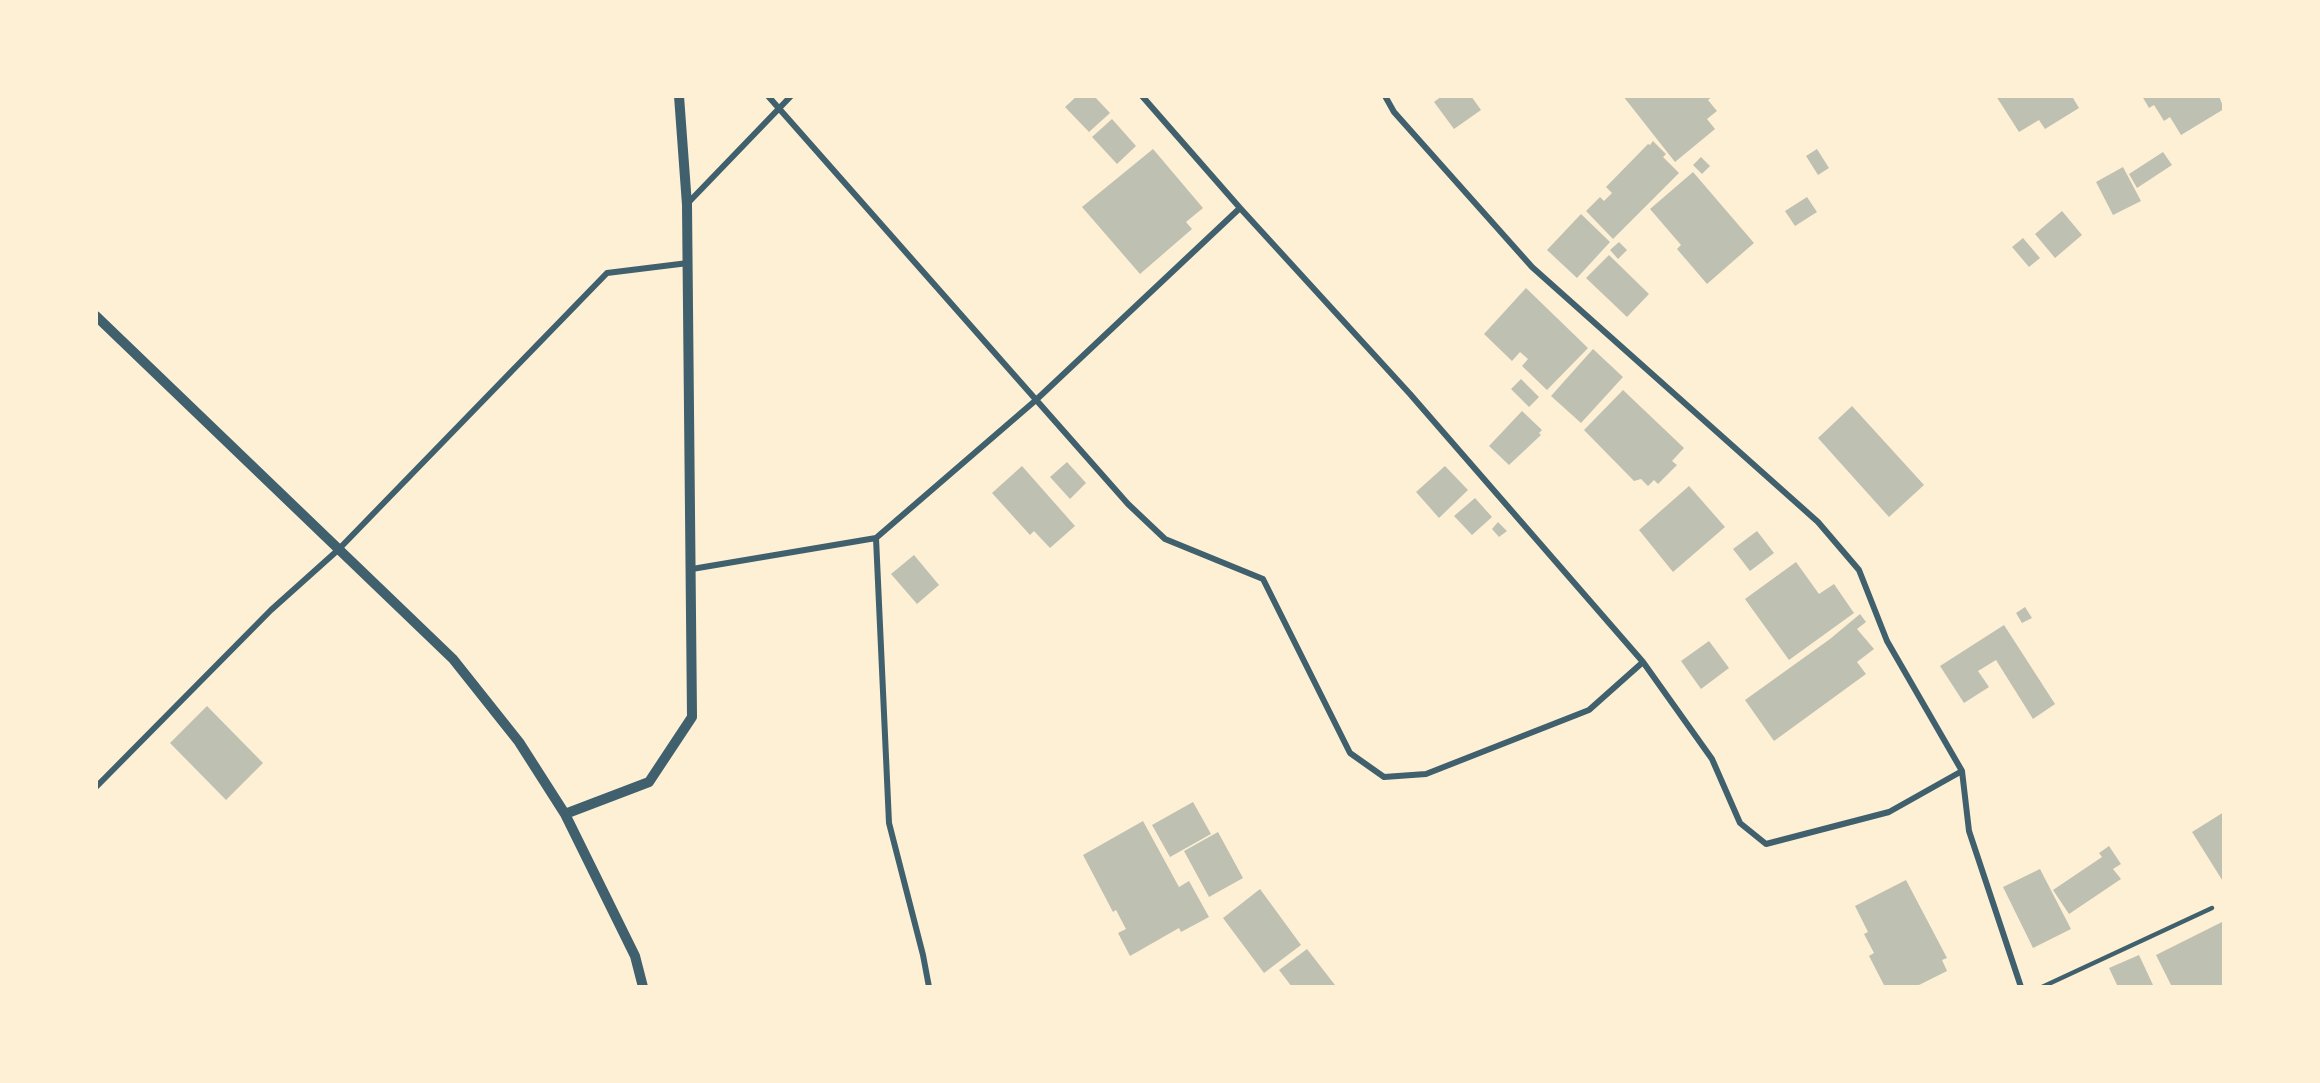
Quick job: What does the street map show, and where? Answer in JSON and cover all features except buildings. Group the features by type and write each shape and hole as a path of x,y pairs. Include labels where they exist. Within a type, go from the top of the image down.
{"street":[{"path":"565,814 650,782 692,717 687,205 679,96"},
{"path":"768,96 1128,504 1165,539 1263,579 1350,753 1384,777 1426,774 1589,710 1643,662"},
{"path":"687,205 791,96"},
{"path":"1142,96 1240,208 1410,394 1643,662 1712,759 1740,824 1766,844 1889,812 1962,771"},
{"path":"1384,96 1394,112 1532,267 1818,522 1859,570 1887,640 1962,771 1969,831 2020,987"},
{"path":"692,569 876,538 1036,400 1240,208"},
{"path":"96,788 271,610 338,550 607,273 688,263"},
{"path":"96,316 453,659 519,742 565,814 635,956 643,987"},
{"path":"876,538 889,823 929,987"}],"lane":[{"path":"2042,987 2212,908"}]}
